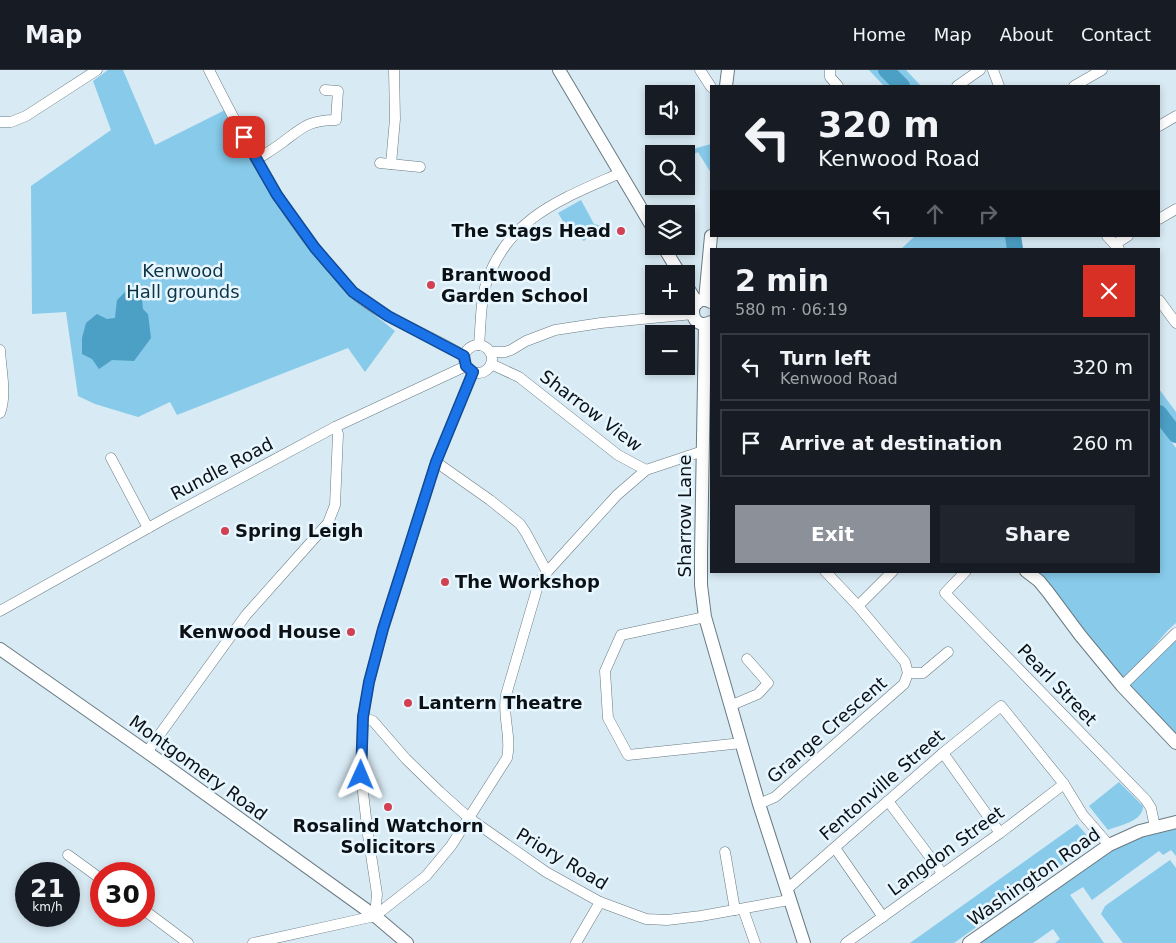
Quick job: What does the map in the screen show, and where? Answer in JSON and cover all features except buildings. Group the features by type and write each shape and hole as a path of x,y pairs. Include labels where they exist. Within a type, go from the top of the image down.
{"street":[{"path":"0,122 11,122 26,116 97,70"},
{"path":"209,70 256,160 277,195 315,248 353,292 388,316 468,365 482,372 489,368 492,357 486,347 479,345 469,348 468,365 383,629 369,682 363,717 361,775 376,894 375,916"},
{"path":"391,164 396,119 394,70"},
{"path":"559,70 645,215"},
{"path":"700,70 710,85"},
{"path":"726,85 728,70"},
{"path":"830,70 830,77 837,85"},
{"path":"958,85 980,70"},
{"path":"994,70 998,85"},
{"path":"1076,85 1102,70"},
{"path":"256,160 282,144 296,131 311,123 320,120 336,120 338,91 324,90"},
{"path":"1160,125 1176,116"},
{"path":"380,163 420,167"},
{"path":"479,345 486,286 494,262 508,240 519,227 534,216 575,193 620,173"},
{"path":"1160,218 1176,209"},
{"path":"1108,237 1117,246 1127,237"},
{"path":"708,323 697,321 710,249"},
{"path":"1160,301 1176,322"},
{"path":"490,352 511,350 526,341 555,330 701,305"},
{"name":"Sharrow Lane","path":"708,323 702,451 707,487 701,577 705,617 712,646 732,704 759,804 804,943"},
{"path":"0,350 2,407 0,413"},
{"name":"Sharrow View","path":"491,364 520,377 618,455 646,470 702,451"},
{"name":"Rundle Road","path":"0,611 336,426 468,365"},
{"path":"147,752 246,615 328,523 335,505 338,434 336,426"},
{"path":"111,458 148,528"},
{"path":"436,462 520,524 546,572"},
{"path":"253,943 375,916 426,876 451,846 508,758 510,747 505,718 506,695 536,592 546,572 618,495 646,470"},
{"name":"Grange Crescent","path":"759,804 775,797 904,684 908,673 905,662 858,606 827,573"},
{"path":"858,606 891,573"},
{"name":"Pearl Street","path":"964,573 946,593 1146,800 1151,808 1155,827"},
{"path":"1029,573 1039,581 1057,602 1080,635 1122,686 1176,743"},
{"path":"705,617 621,634 605,671 608,718 628,755 742,743"},
{"path":"1122,686 1176,633"},
{"name":"Montgomery Road","path":"0,649 375,916 407,943"},
{"name":"Grange Crescent","path":"908,673 923,673 948,652"},
{"path":"732,704 758,694 768,683 747,659"},
{"name":"Fentonville Street","path":"787,895 835,848 943,752 1001,706 1064,784"},
{"name":"Priory Road","path":"363,717 373,721 406,758 469,818 546,872 600,902 657,920 701,916 739,909 787,895"},
{"path":"943,752 1000,833"},
{"path":"1064,784 1083,814 1109,845"},
{"name":"Langdon Street","path":"846,943 1000,833 1064,784"},
{"path":"888,801 942,874"},
{"name":"Washington Road","path":"969,943 1109,845 1136,833 1176,822"},
{"path":"835,848 883,917"},
{"path":"725,852 739,909 755,943"},
{"path":"68,855 90,871"},
{"path":"576,943 600,902"},
{"path":"155,918 188,943"}],"green space":[{"name":"Kenwood Hall grounds","path":"108,70 123,70 155,145 225,110 279,207 351,296 395,331 365,372 348,348 177,415 170,402 138,417 95,404 78,396 66,312 32,314 31,186 111,130 93,81"},
{"path":"869,70 906,70 920,85 883,85"},
{"path":"710,144 710,171 698,152 695,154 695,148"},
{"path":"581,200 594,224 601,226 594,237 587,238 584,241 570,233 558,213"},
{"path":"914,237 1012,237 1014,248 902,248"},
{"path":"1160,390 1176,412 1176,428 1160,406"},
{"path":"1160,426 1176,448 1176,623 1124,681 1039,573 1160,573"},
{"path":"1176,638 1176,739 1127,686"},
{"path":"1119,782 1143,806 1142,811 1135,819 1108,830 1089,806"},
{"path":"1077,824 1092,841 1049,875 954,943 910,943"},
{"path":"1176,828 1176,856 1171,850 1163,855 1159,851 1092,900 1083,887 1070,895 1104,943 1055,943 1060,939 1053,929 1033,943 979,943 1102,856 1126,843"},
{"path":"1170,860 1176,868 1176,943 1123,943 1101,914 1105,906"}],"shaded area":[{"path":"141,290 143,309 148,314 151,338 134,361 112,360 99,369 92,359 82,354 82,338 86,323 97,314 107,319 115,318 117,300 126,291 134,294"}],"waterway":[{"path":"886,70 901,85"},
{"path":"1013,237 1015,248"},
{"path":"1160,414 1176,435"}],"place":[{"name":"The Stags Head","path":"621,231"},
{"name":"Brantwood Garden School","path":"431,285"},
{"name":"Spring Leigh","path":"225,531"},
{"name":"The Workshop","path":"445,582"},
{"name":"Kenwood House","path":"351,632"},
{"name":"Lantern Theatre","path":"408,703"},
{"name":"Rosalind Watchorn Solicitors","path":"388,807"}],"route":[{"path":"244,137 277,195 315,248 353,292 388,316 464,356 466,366 473,372 436,462 383,629 369,682 363,717 361,775"}]}
